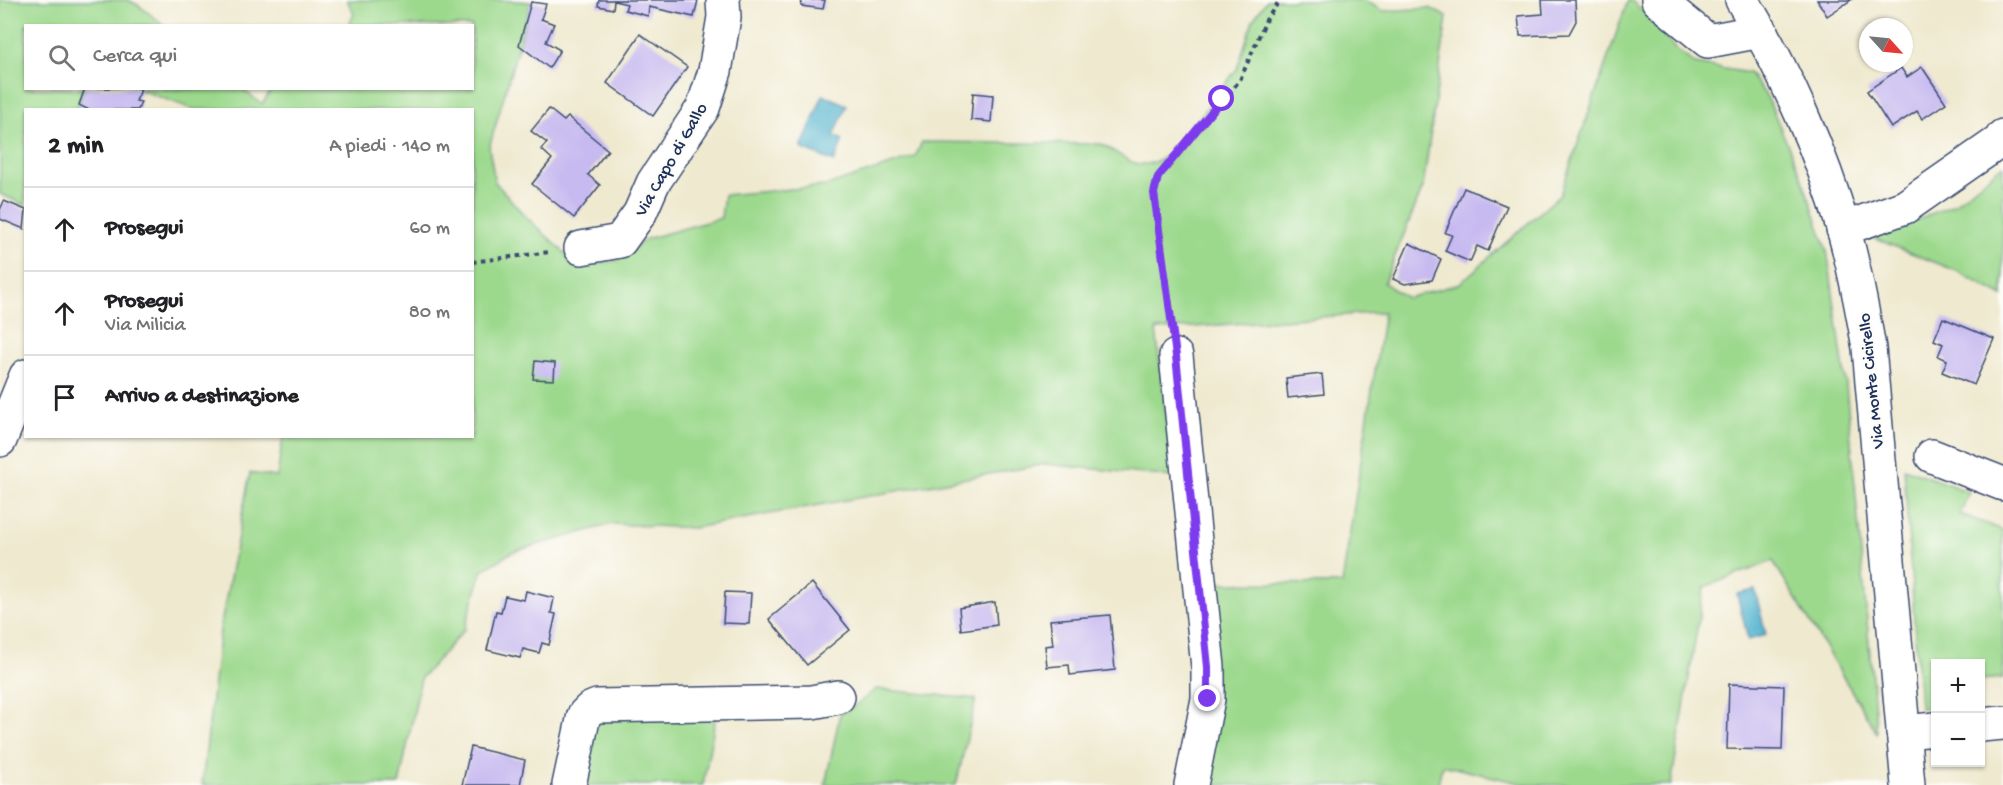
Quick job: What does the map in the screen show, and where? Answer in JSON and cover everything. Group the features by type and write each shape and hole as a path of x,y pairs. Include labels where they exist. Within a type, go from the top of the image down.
{"street":[{"name":"Via Capo di Gallo","path":"581,248 620,241 640,213 653,183 703,108 715,71 724,17 723,0"},
{"path":"1658,0 1708,40 1761,31"},
{"name":"Via Monte Cicirello","path":"1742,0 1761,31 1791,91 1819,159 1843,229 1858,288 1869,348 1908,785"},
{"path":"1843,229 1905,207 2000,141 2003,136"},
{"path":"1176,356 1208,667 1208,699 1191,785"},
{"path":"0,440 24,381"},
{"path":"1932,456 2003,484"},
{"path":"569,785 584,715 597,706 812,702 838,697"},
{"path":"1985,725 2003,723"},
{"path":"1903,732 1931,729"}],"path":[{"path":"1176,356 1154,193 1158,177 1240,80 1266,20 1280,0"},
{"path":"474,262 581,248"}],"green space":[{"path":"0,0 128,0 163,24 24,24 24,90 85,90 77,108 24,108 24,205 0,194"},
{"path":"347,0 531,2 489,148 495,182 525,216 578,265 620,260 646,239 721,218 724,195 826,186 915,157 922,142 1101,144 1135,163 1142,164 1160,160 1172,153 1237,69 1253,20 1267,0 1364,0 1383,11 1430,8 1447,17 1423,187 1384,283 1407,298 1459,284 1560,195 1628,0 1630,0 1646,13 1674,48 1695,64 1749,73 1767,97 1802,178 1827,250 1846,385 1877,733 1773,561 1704,587 1671,785 1528,785 1442,765 1438,785 1206,785 1215,583 1342,584 1384,312 1156,330 1173,477 1045,464 693,528 612,524 512,552 482,571 464,630 421,678 399,785 202,785 220,630 250,473 277,477 283,438 474,438 474,108 190,108 140,90 243,90 262,104 271,90 474,90 474,24 349,24 354,14"},
{"path":"2003,165 2003,296 1957,271 1873,238 1953,205"},
{"path":"1904,468 1969,492 1960,514 2003,530 2003,678 1985,680 1985,659 1931,659 1931,707 1920,708"},
{"path":"876,689 976,699 956,785 825,785 840,714 852,708"},
{"path":"717,709 703,785 577,785 592,716"}],"water":[{"path":"823,95 847,105 834,136 843,140 834,162 801,148"},
{"path":"1755,590 1766,635 1748,640 1737,594"}],"building":[{"path":"599,0 698,0 694,17 649,7 648,16 625,10 627,4 614,1 613,9 598,6"},
{"path":"802,0 825,0 823,9 801,6"},
{"path":"1542,0 1575,0 1576,21 1569,34 1520,36 1518,16 1543,14"},
{"path":"1817,0 1851,0 1827,16"},
{"path":"531,2 546,4 541,19 554,24 546,42 560,50 549,68 519,45"},
{"path":"640,34 687,67 653,116 607,83"},
{"path":"1922,67 1946,103 1922,119 1917,111 1891,128 1867,91 1895,72 1904,72 1907,77"},
{"path":"84,90 141,90 136,101 141,102 139,108 85,108 79,105"},
{"path":"973,93 993,95 991,122 971,120"},
{"path":"549,109 564,121 568,117 608,150 588,175 600,185 574,218 532,184 552,159 541,149 547,143 531,131"},
{"path":"1464,188 1507,206 1488,251 1477,246 1470,262 1445,251 1452,235 1445,233"},
{"path":"4,201 24,209 24,229 0,219 0,210"},
{"path":"1409,243 1441,259 1432,280 1405,284 1393,279"},
{"path":"1943,318 1994,339 1974,385 1942,372 1947,360 1938,356 1943,344 1934,340"},
{"path":"535,361 555,363 554,380 533,379"},
{"path":"1322,374 1324,394 1288,398 1286,378"},
{"path":"812,583 850,630 807,665 769,619"},
{"path":"526,591 554,598 551,613 556,614 549,645 542,643 539,653 523,649 520,658 487,650 496,611 501,612 505,596 524,600"},
{"path":"725,592 751,593 749,624 723,623"},
{"path":"995,602 997,625 961,630 959,608"},
{"path":"1110,615 1115,670 1070,675 1069,665 1047,667 1045,646 1053,645 1050,620"},
{"path":"1729,684 1784,686 1782,750 1727,749"},
{"path":"471,747 525,760 520,785 462,785"}],"route":[{"path":"1208,699 1208,667 1176,356 1154,193 1158,177 1222,99"}]}
